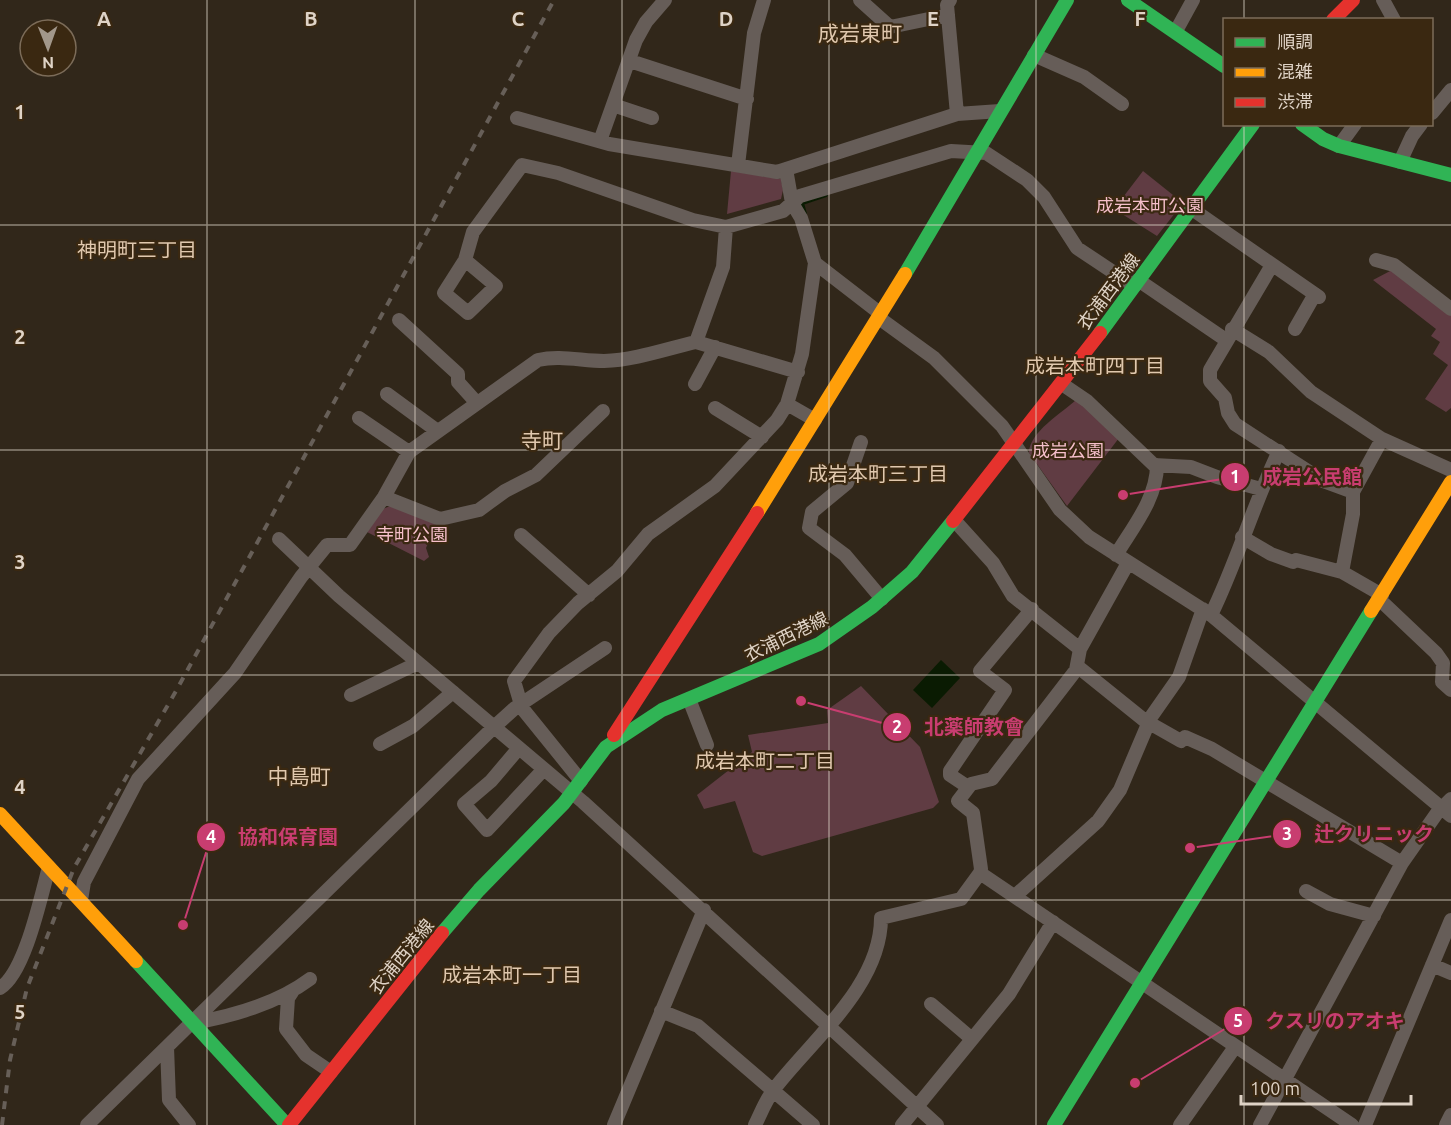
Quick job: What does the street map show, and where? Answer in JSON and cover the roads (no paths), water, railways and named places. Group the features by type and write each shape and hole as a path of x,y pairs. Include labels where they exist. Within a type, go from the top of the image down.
{"street":[{"path":"600,141 636,40 646,22 665,0"},
{"path":"738,165 754,33 764,0"},
{"path":"860,0 890,27 948,15"},
{"path":"950,0 947,5 957,114"},
{"path":"606,747 880,316 1067,0"},
{"path":"1128,0 1223,65"},
{"path":"1176,32 1193,0"},
{"path":"1335,18 1353,0"},
{"path":"1383,0 1393,18"},
{"path":"1034,55 1084,77 1122,104"},
{"path":"630,62 747,99"},
{"path":"1433,111 1451,90"},
{"path":"614,105 652,118"},
{"path":"517,118 600,141 766,171 786,169 957,114 1000,111"},
{"name":"衣浦西港線","path":"288,1125 479,890 573,793 606,747 650,716 819,644 882,599 912,572 955,521 1062,384 1252,126"},
{"path":"1305,126 1323,139 1339,146 1451,175"},
{"path":"1339,146 1354,126"},
{"path":"1400,162 1412,136 1420,126"},
{"path":"465,260 473,232 522,165 607,189 693,220 726,227 783,211 800,196 951,151 977,150 986,153 1036,187 1077,248 1229,334 1269,352 1311,393 1382,439 1451,470"},
{"path":"581,781 540,733 521,705 514,681 549,633 617,571 648,534 715,486 777,420 787,404 798,372 815,263 801,218 792,202 786,169"},
{"path":"1192,210 1317,296 1295,329"},
{"path":"696,342 723,267 726,227"},
{"path":"1376,260 1394,265 1448,300"},
{"path":"815,263 934,358 1002,426 1074,524 1128,563 1207,612 1315,702 1448,807 1402,863 1260,1125"},
{"path":"1272,265 1229,334 1210,370 1210,381 1225,398 1230,419 1323,481 1353,492"},
{"path":"399,320 458,374 458,382 476,402"},
{"path":"81,900 84,882 138,780 235,673 308,568 327,546 350,544 384,497 409,452 436,430 538,360 548,357 602,361 625,359 696,342 798,372"},
{"path":"695,384 715,346"},
{"path":"1062,384 1087,401 1135,449 1157,465 1191,467 1261,489"},
{"path":"387,394 436,430"},
{"path":"787,404 815,420"},
{"path":"715,408 762,437"},
{"path":"384,497 440,519 478,510 505,491 536,475 603,411"},
{"path":"358,418 409,452"},
{"path":"1342,572 1353,514 1353,492 1382,439"},
{"path":"861,442 847,483 812,512 809,528 845,555 882,599"},
{"path":"1015,896 1098,821 1126,780 1148,723 1179,677 1207,612 1233,568 1242,537 1278,451"},
{"path":"1116,555 1150,499 1157,475 1157,465"},
{"path":"1054,1125 1451,482"},
{"path":"955,521 993,563 1013,596 1080,649"},
{"path":"521,535 589,595"},
{"path":"1242,537 1271,554 1293,562 1296,560 1342,572 1380,596 1436,653 1443,663 1443,682 1451,690"},
{"path":"279,539 308,568 573,793 704,910 937,1125"},
{"path":"755,1125 773,1090 830,1026 849,1000 875,955 881,918 961,899 980,873 973,813 958,801 968,787 992,779 1077,666 1080,649 1128,563"},
{"path":"968,787 950,774 950,771 1005,690 980,671 1032,609"},
{"path":"87,1125 494,727 521,705 605,648"},
{"path":"351,695 418,663"},
{"path":"1077,666 1108,694 1148,723 1181,741 1185,737 1212,749 1402,863"},
{"path":"380,744 413,726 453,692"},
{"path":"689,699 707,745"},
{"path":"636,702 636,711 641,716 650,716"},
{"path":"519,748 491,781 465,804 487,830 544,769"},
{"path":"0,814 288,1125"},
{"path":"0,988 10,982 30,935 49,867"},
{"path":"980,873 1352,1125"},
{"path":"1306,891 1330,904 1374,916"},
{"path":"614,1125 704,910"},
{"path":"1365,1125 1451,920"},
{"path":"903,1125 916,1106 1009,994 1053,922"},
{"path":"1432,965 1451,973"},
{"path":"310,979 288,998 286,1029 306,1055 331,1072"},
{"path":"193,1023 219,1018 292,993"},
{"path":"931,1004 972,1039"},
{"path":"661,1011 698,1026 813,1125"},
{"path":"167,1047 170,1100 189,1125"},
{"path":"1180,1125 1235,1047"},
{"path":"1446,1125 1451,1115"}],"waterway":[{"path":"805,214 802,203 826,195"}],"railway":[{"path":"2,1125 10,1060 27,988 74,868 176,691 554,0"}],"place":[{"name":"成岩公民館","path":"1123,495"},
{"name":"北薬師教會","path":"801,701"},
{"name":"辻クリニック","path":"1190,848"},
{"name":"協和保育園","path":"183,925"},
{"name":"クスリのアオキ","path":"1135,1083"}],"district":[{"name":"成岩東町","path":"860,33"},
{"name":"神明町三丁目","path":"137,249"},
{"name":"成岩本町四丁目","path":"1095,365"},
{"name":"寺町","path":"542,440"},
{"name":"成岩本町三丁目","path":"878,473"},
{"name":"成岩本町二丁目","path":"765,760"},
{"name":"中島町","path":"299,776"},
{"name":"成岩本町一丁目","path":"512,974"}],"park label":[{"name":"成岩本町公園","path":"1150,205"},
{"name":"成岩公園","path":"1068,450"},
{"name":"寺町公園","path":"412,534"}]}
